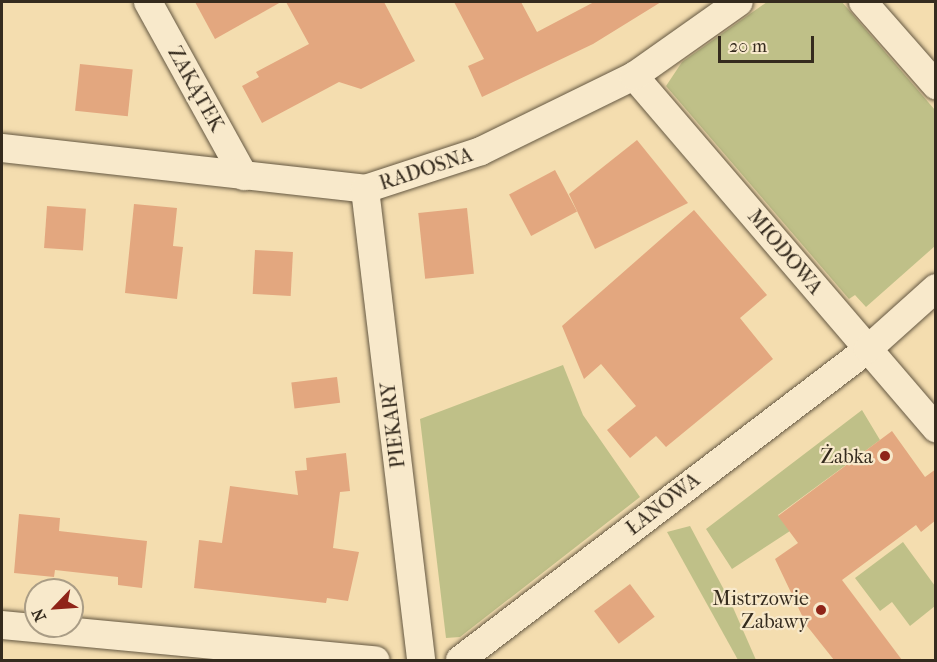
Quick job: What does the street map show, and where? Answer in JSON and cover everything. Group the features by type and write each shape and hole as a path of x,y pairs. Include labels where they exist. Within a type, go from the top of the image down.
{"street":[{"name":"ZAKĄTEK","path":"148,2 244,176"},
{"name":"RADOSNA","path":"2,148 365,189 481,151 634,76 739,2"},
{"path":"863,2 936,84"},
{"name":"MIODOWA","path":"634,76 936,428"},
{"name":"PIEKARY","path":"365,189 421,660"},
{"name":"ŁANOWA","path":"459,660 868,349 936,288"},
{"path":"2,624 375,660"}],"green space":[{"path":"767,2 842,2 935,110 935,246 866,307 855,295 849,299 666,86 682,62"},
{"path":"563,365 583,415 640,497 460,637 446,638 420,419"},
{"path":"862,410 880,440 778,515 790,531 732,569 706,529"},
{"path":"690,526 731,603 756,660 738,660 667,532"},
{"path":"903,542 935,586 935,606 910,626 892,602 880,611 855,578"}],"building":[{"path":"195,2 281,2 215,39"},
{"path":"286,2 384,2 415,61 361,89 339,82 262,123 242,86 259,77 256,72 309,44"},
{"path":"454,2 521,2 537,32 594,2 661,2 593,44 482,97 468,66 484,59"},
{"path":"80,64 133,70 128,116 75,111"},
{"path":"637,140 688,203 595,249 569,194"},
{"path":"555,170 577,211 531,236 509,194"},
{"path":"134,204 177,208 173,246 183,247 177,299 125,293"},
{"path":"47,206 86,209 83,251 44,248"},
{"path":"467,208 474,274 425,279 418,213"},
{"path":"694,210 767,295 740,318 773,359 666,447 656,436 630,458 607,430 636,406 601,364 584,379 562,326"},
{"path":"255,250 293,252 291,296 253,294"},
{"path":"337,377 340,403 295,408 291,383"},
{"path":"892,431 925,477 936,469 936,520 921,532 916,525 842,580 902,660 834,660 807,626 775,559 798,543 778,516"},
{"path":"346,453 350,491 340,492 333,548 359,552 348,601 327,598 326,603 194,588 199,540 222,543 230,486 298,495 295,471 307,470 306,458"},
{"path":"19,514 60,518 59,531 147,541 142,588 118,585 118,577 55,570 54,577 14,573"},
{"path":"630,584 655,617 619,644 594,611"}],"place":[{"name":"Żabka","path":"885,456"},
{"name":"Mistrzowie Zabawy","path":"821,610"}]}
